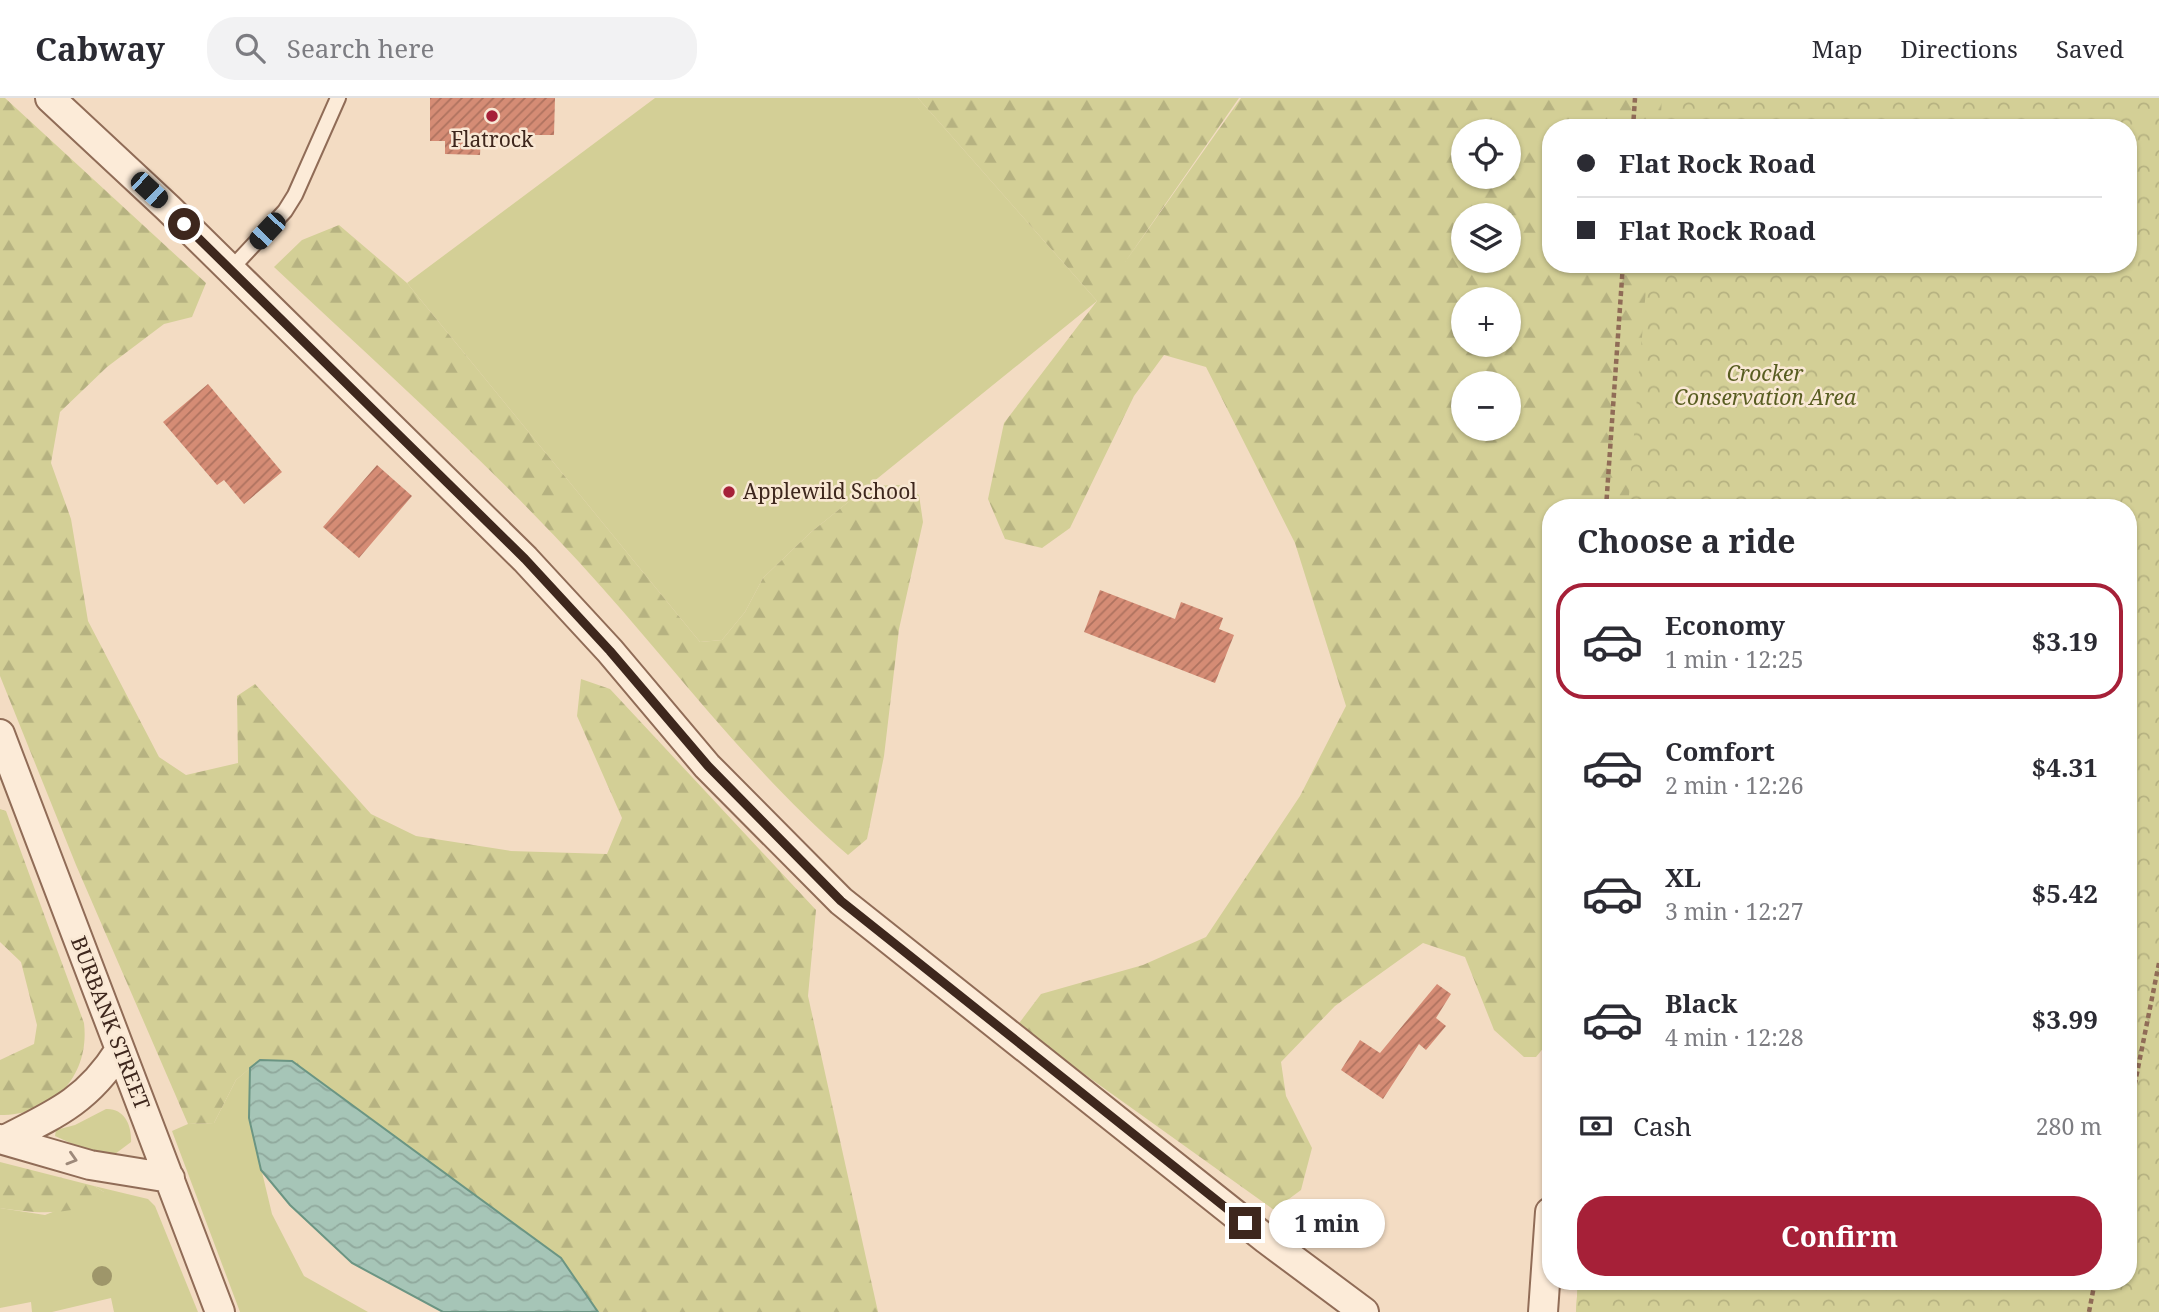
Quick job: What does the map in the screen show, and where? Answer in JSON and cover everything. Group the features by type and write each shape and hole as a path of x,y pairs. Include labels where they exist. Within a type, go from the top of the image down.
{"street":[{"path":"50,98 525,559 610,651 708,766 841,901 1245,1223 1364,1312"},
{"name":"BURBANK STREET","path":"0,734 220,1312"},
{"path":"3,1139 51,1116 88,1093 104,1076 119,1051"},
{"path":"3,1139 90,1165 170,1178"},
{"path":"1543,1312 1545,1290"}],"lane":[{"path":"230,270 285,211 295,195 338,98"}],"path":[{"path":"1634,119 1635,98"},
{"path":"1607,499 1622,273"},
{"path":"2137,1073 2159,963"},
{"path":"2089,1312 2093,1290"}],"green space":[{"path":"0,98 5,98 206,283 192,317 164,324 107,367 60,412 51,463 71,519 88,621 159,757 186,775 238,763 237,696 255,684 371,814 416,836 511,851 607,854 622,818 577,716 581,679 610,689 816,910 808,996 878,1312 598,1312 561,1258 260,1060 236,1080 214,1123 188,1124 76,865 0,676"},
{"path":"655,98 918,98 1097,301 810,533 763,578 745,612 722,640 700,642 407,283"},
{"path":"918,98 1239,98 1123,265 1241,98 2159,98 2159,1312 1576,1312 1577,1290 2137,1290 2137,499 1542,499 1542,1050 1536,1057 1524,1057 1494,1030 1465,957 1423,943 1335,1006 1281,1062 1286,1096 1312,1148 1301,1190 1274,1210 1017,1026 1041,994 1143,965 1206,937 1300,796 1346,706 1295,543 1206,367 1164,355 1134,396 1070,528 1042,548 1005,539 988,499 1004,423 1097,301"},
{"name":"Crocker Conservation Area","path":"1662,98 2159,98 2159,1312 1576,1312 1577,1290 2137,1290 2137,499 1629,499 1647,273 2137,273 2137,119 1661,119"},
{"path":"339,225 407,283 700,642 722,640 745,612 763,578 810,533 868,486 899,485 919,495 923,522 899,629 884,756 867,839 848,855 811,822 742,750 543,523 274,267 302,240"},
{"path":"0,809 6,811 84,1023 84,1042 74,1075 52,1100 37,1108 0,1115 0,1060 34,1044 37,1025 21,962 0,942"},
{"path":"250,1068 249,1118 272,1214 304,1276 368,1312 240,1312 172,1131 188,1124 214,1123 236,1080"},
{"path":"106,1109 118,1111 126,1119 130,1130 131,1142 115,1154 88,1151 55,1136 56,1130 75,1125"},
{"path":"0,1162 94,1186 104,1192 101,1202 51,1212 0,1208"},
{"path":"94,1186 148,1199 155,1206 198,1312 114,1312 111,1298 52,1312 32,1312 31,1302 0,1308 0,1208 45,1215 104,1192"}],"water":[{"path":"260,1060 292,1061 561,1258 598,1312 443,1312 352,1263 290,1205 261,1170 249,1118 250,1068"}],"building":[{"name":"Flatrock","path":"430,98 555,98 554,135 481,135 480,155 445,154 445,141 430,141"},
{"path":"208,384 282,472 244,504 224,480 217,485 163,422"},
{"path":"377,465 412,496 359,558 323,527"},
{"path":"1100,590 1175,619 1181,602 1223,618 1219,629 1234,635 1215,683 1084,632"},
{"path":"1437,984 1451,994 1436,1018 1446,1026 1426,1050 1419,1044 1383,1099 1341,1070 1360,1040 1380,1053"}],"place":[{"name":"Flatrock","path":"492,116"},
{"name":"Applewild School","path":"729,492"}],"route":[{"path":"184,224 525,559 610,651 708,766 841,901 1245,1223"}]}
